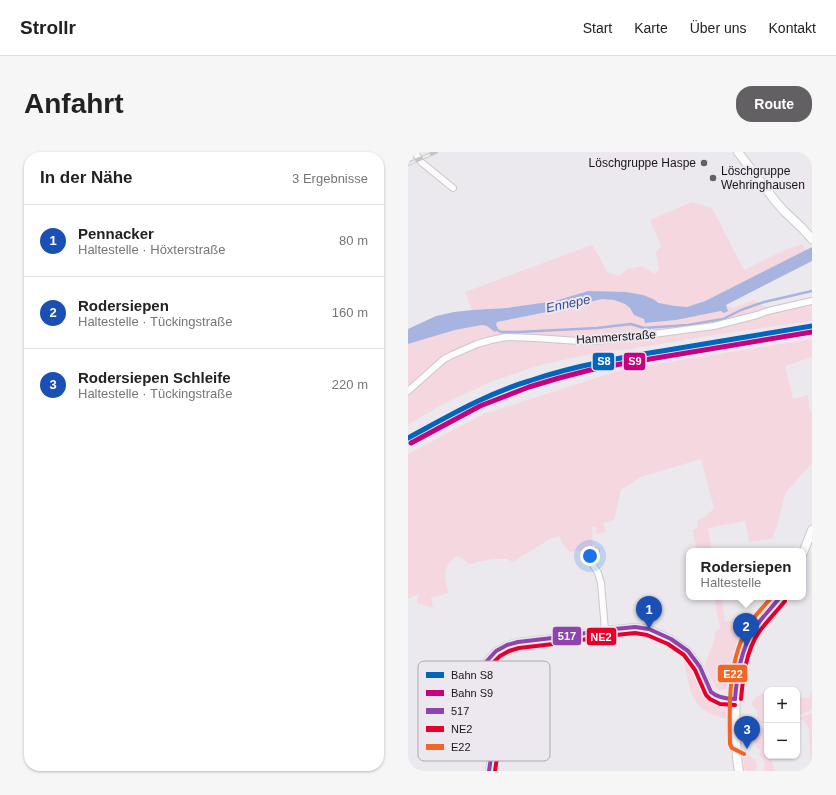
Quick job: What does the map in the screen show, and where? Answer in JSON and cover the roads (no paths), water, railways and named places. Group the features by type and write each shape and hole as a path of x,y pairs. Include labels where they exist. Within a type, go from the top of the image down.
{"street":[{"path":"415,152 421,162 453,188"},
{"path":"738,152 776,202 812,238"},
{"name":"Hammerstraße","path":"408,391 444,359 452,354 491,340 506,337 579,341 646,335 714,326 812,301"},
{"path":"805,548 812,530"},
{"path":"596,551 592,563 598,572 601,583 605,630"},
{"path":"739,771 736,748 735,699 737,681 746,646 754,630 778,600"},
{"path":"487,661 496,651 518,642 634,627 650,629 671,639 688,651 700,667 711,692 716,697 735,699"},
{"path":"489,771 490,761"}],"water":[{"name":"Ennepe","path":"812,247 812,261 726,305 728,311 724,313 721,311 676,320 645,323 644,319 634,315 630,308 625,304 614,300 602,299 497,322 496,325 498,328 495,332 487,326 482,325 455,330 408,344 408,329 436,316 454,312 507,308 555,301 588,291 626,292 643,295 659,303 687,307 705,301"}],"waterway":[{"path":"494,328 501,332 518,332 597,328 631,324 644,328 688,325 723,319 741,310 764,302 812,291"}],"railway":[{"path":"408,164 436,152"}],"rail line":[{"name":"S8","path":"408,438 467,406 497,392 565,370 637,355 812,326"},
{"name":"S9","path":"411,443 480,406 529,387 559,378 626,363 812,332"}],"place":[{"name":"Löschgruppe Haspe","path":"704,163"},
{"name":"Löschgruppe Wehringhausen","path":"713,178"},
{"name":"Pennacker","path":"649,629"},
{"name":"Rodersiepen","path":"746,646"},
{"name":"Rodersiepen Schleife","path":"747,749"}]}
